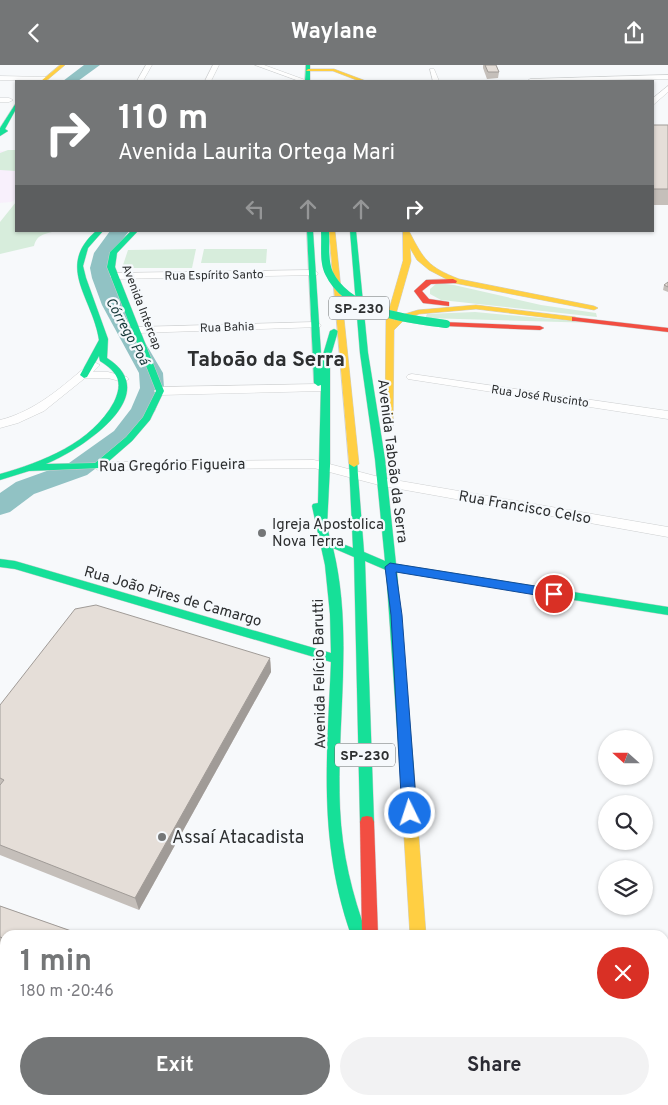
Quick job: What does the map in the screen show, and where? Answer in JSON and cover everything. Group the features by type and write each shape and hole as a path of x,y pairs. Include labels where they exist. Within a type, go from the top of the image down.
{"main road":[{"path":"44,80 63,65"},
{"path":"327,67 328,80"},
{"path":"307,75 327,67 360,80"},
{"path":"8,103 1,130 15,131"},
{"path":"0,477 29,468 79,443 102,425 123,397 123,379 118,370 103,359 106,346 102,326 92,306 80,269 79,260 85,247 99,232"},
{"name":"Avenida Intercap","path":"134,232 117,249 111,259 111,265 118,288 138,330 160,391"},
{"path":"310,232 316,325 320,465"},
{"path":"325,232 326,262 329,275 335,284 348,296 390,314 446,324 668,331"},
{"name":"SP-230","path":"332,232 355,475 370,930"},
{"name":"Avenida Taboão da Serra","path":"353,232 364,353 383,481 396,615 418,930"},
{"path":"380,459 388,439 390,320 406,261 406,232"},
{"path":"406,232 414,254 422,264 437,273 457,281"},
{"path":"668,319 614,311 457,281 438,280 428,282 418,291 421,297 432,303 668,331"},
{"path":"390,334 393,327 406,315 418,312 476,307"},
{"path":"320,465 326,358 340,316"},
{"path":"84,375 105,339"},
{"path":"91,466 129,439 147,418 160,391"},
{"name":"Avenida Felício Barutti","path":"320,465 322,525 332,573 337,659 335,735 336,845 347,905 357,930"},
{"name":"Rua Gregório Figueira","path":"29,468 91,466"},
{"path":"326,541 390,567 668,611"},
{"name":"Rua João Pires de Camargo","path":"0,563 15,565 337,659"},
{"path":"651,609 668,606"}],"street":[{"path":"141,80 149,65"},
{"path":"208,80 216,65"},
{"path":"258,65 278,73 307,75"},
{"path":"432,71 436,80"},
{"path":"278,73 307,75"},
{"path":"564,80 668,77"},
{"path":"0,78 44,80"},
{"path":"654,102 668,88"},
{"name":"Rua Espírito Santo","path":"115,276 313,273"},
{"name":"Rua Bahia","path":"138,330 316,325"},
{"path":"0,425 17,421 34,413 51,402 103,359"},
{"path":"84,375 108,375 123,379"},
{"name":"Rua José Ruscinto","path":"412,377 668,415"},
{"path":"160,391 318,388"},
{"name":"Rua Gregório Figueira","path":"91,466 320,465 355,475"},
{"name":"Rua Francisco Celso","path":"355,475 668,532"}],"shaded area":[{"path":"0,151 4,151 3,159 15,165 15,200 0,203"},
{"path":"0,911 4,930 0,930"}],"green space":[{"path":"15,150 15,171 0,170 0,153"},
{"path":"15,203 15,232 52,232 39,237 34,246 0,254 0,222"},
{"path":"196,249 192,268 122,268 128,250"},
{"path":"204,249 267,249 266,263 201,263"},
{"path":"437,283 454,285 541,305 596,313 597,317 441,300 430,294 430,289"},
{"path":"475,312 597,323 425,318 427,314"}],"building":[{"path":"485,65 496,65 499,72 488,72"},
{"path":"654,125 668,125 668,189 654,189"},
{"path":"96,605 270,658 135,898 0,845 0,785 4,780 0,778 0,705 75,609"},
{"path":"0,906 68,930 0,930"}],"waterway":[{"name":"Córrego Poá","path":"71,80 93,65"},
{"name":"Córrego Poá","path":"0,506 25,488 78,469 123,436 143,411 152,388 151,373 106,291 100,268 100,263 107,248 119,232"}],"traffic: fast":[{"path":"308,65 308,80"},
{"path":"0,134 5,131 2,129 15,107"},
{"path":"0,477 53,458 87,438 113,412 121,396 123,389 122,378 116,368 103,359 104,344 102,330 86,290 80,266 84,248 99,232"},
{"path":"29,468 98,466 129,439 147,418 160,391 111,267 114,252 134,232"},
{"path":"310,232 318,383"},
{"path":"325,232 327,269 337,286 349,296 364,305 380,311 415,320 446,324"},
{"path":"353,232 364,353 380,459 396,615 407,771"},
{"path":"322,525 325,466 326,358 334,331"},
{"path":"84,375 104,339"},
{"path":"354,464 360,575 367,822"},
{"path":"317,506 331,565 337,622 333,810 340,869 357,930"},
{"path":"325,541 390,567 668,611"},
{"path":"0,563 15,565 337,659"}],"traffic: slow":[{"path":"44,80 63,65"},
{"path":"308,70 334,70 360,80"},
{"path":"332,232 354,464"},
{"path":"388,426 390,320 407,261 406,232"},
{"path":"407,233 415,252 425,264 447,277 457,281 594,308"},
{"path":"393,328 401,318 418,312 476,307 575,319"},
{"path":"407,771 418,930"}],"traffic: jam":[{"path":"446,304 426,301 418,291 429,282 453,281"},
{"path":"575,319 668,330"},
{"path":"446,324 540,328"},
{"path":"367,822 370,930"}],"place":[{"name":"Igreja Apostolica Nova Terra","path":"262,533"},
{"name":"Assaí Atacadista","path":"162,837"}],"district":[{"name":"Taboão da Serra","path":"266,359"}],"route":[{"path":"410,813 396,615 390,567 554,594"}]}
